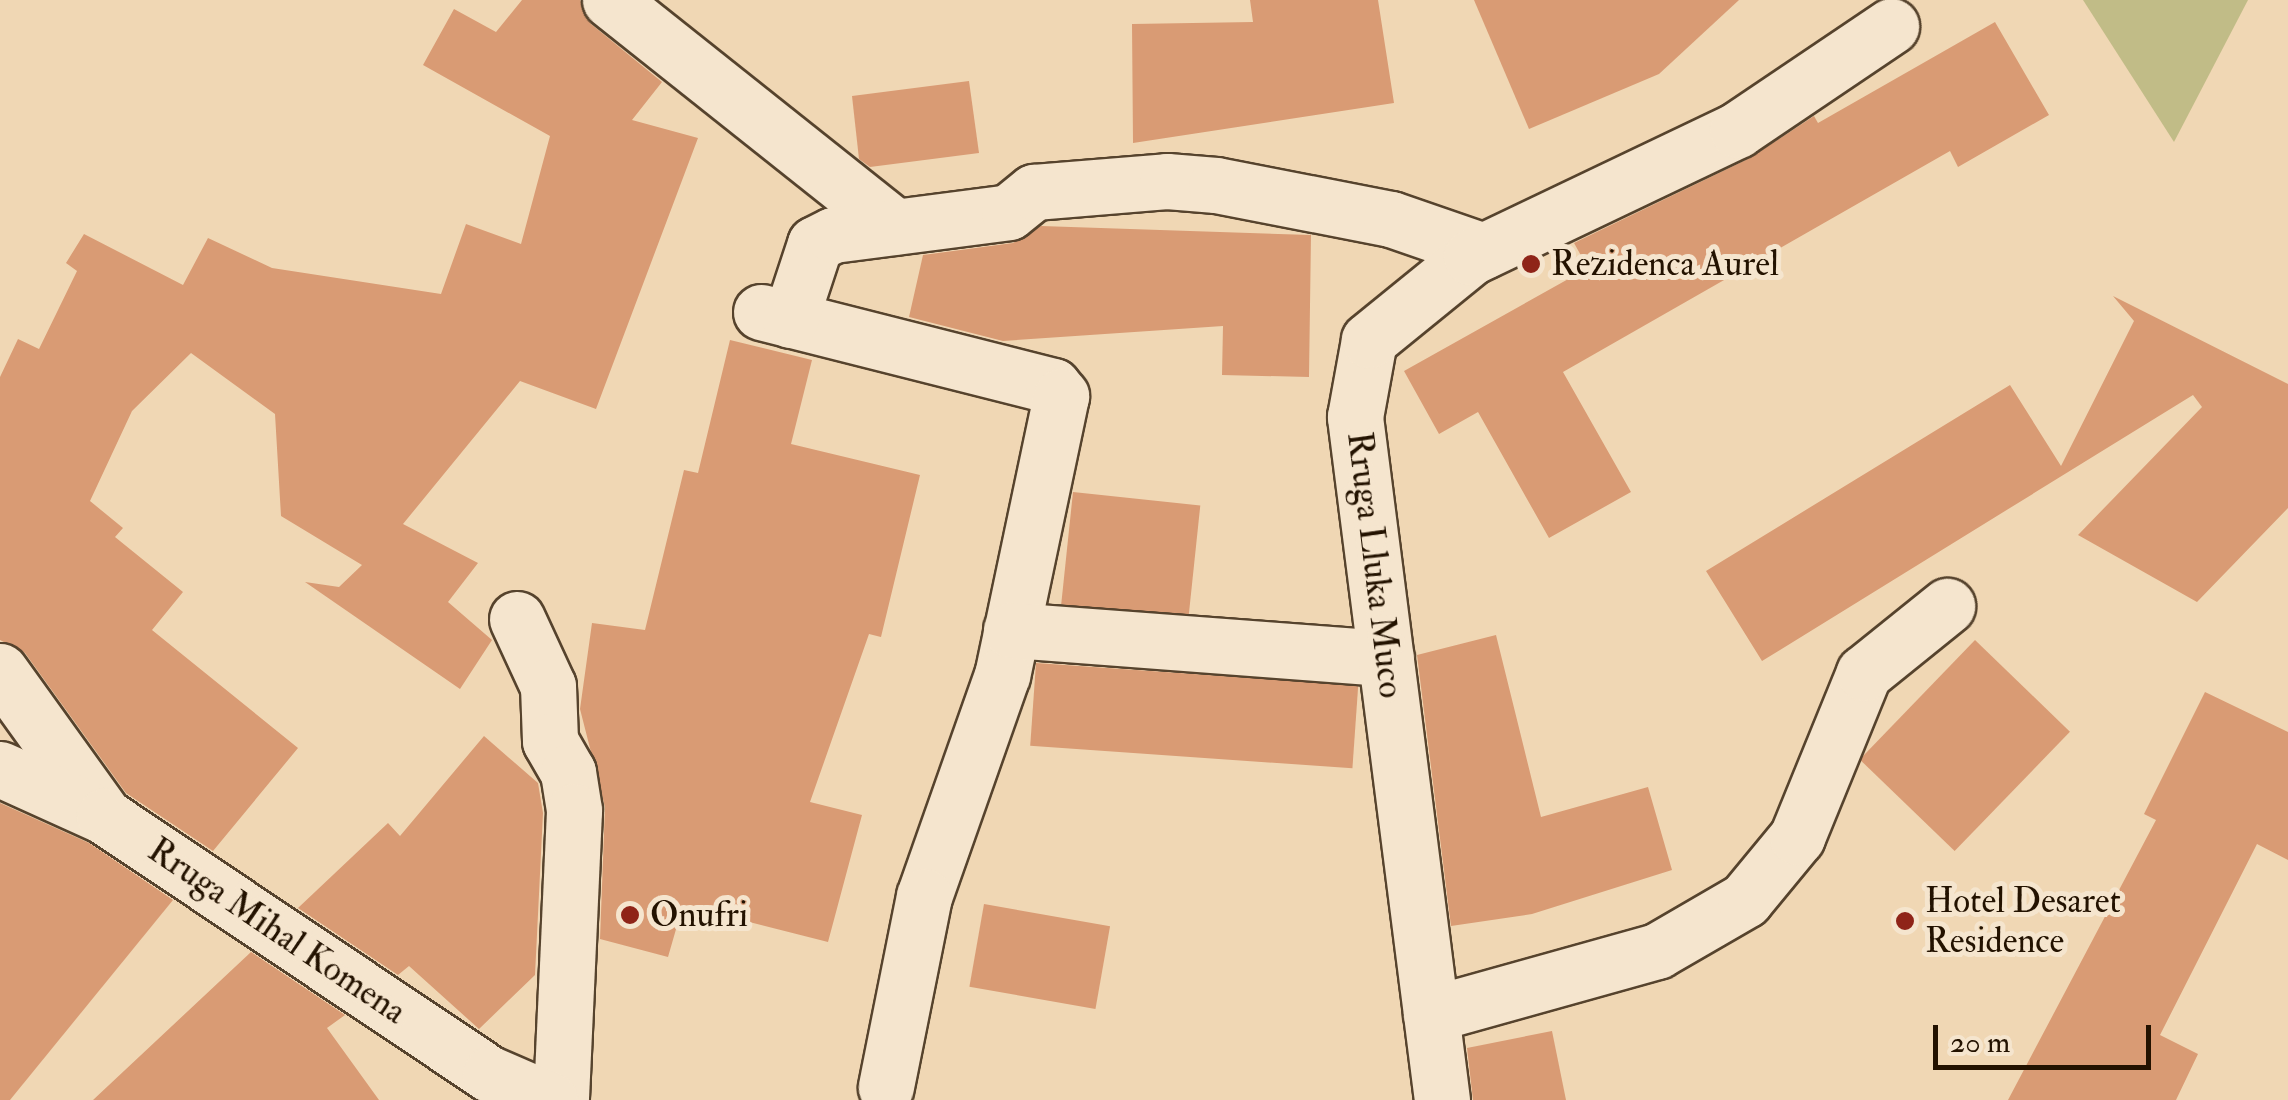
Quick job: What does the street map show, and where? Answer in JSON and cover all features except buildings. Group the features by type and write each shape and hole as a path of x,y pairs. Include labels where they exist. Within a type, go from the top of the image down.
{"street":[{"path":"610,0 894,227"},
{"name":"Rruga Lluka Muco","path":"1442,1100 1355,417 1368,340 1484,251 1737,130 1891,26"},
{"path":"886,1087 924,896 1011,630 1058,390 776,316 814,244 894,227 1009,212 1034,192 1166,180 1390,218 1484,251"},
{"path":"1431,1014 1657,950 1745,900 1797,837 1864,673 1948,606"},
{"path":"518,618 548,686 550,741 568,772 574,811 560,1100"},
{"path":"1011,630 1386,658"},
{"path":"0,671 104,816"},
{"name":"Rruga Mihal Komena","path":"0,768 104,816 490,1074 550,1100"}],"shaded area":[{"path":"2083,0 2248,0 2174,142"}],"place":[{"name":"Rezidenca Aurel","path":"1531,264"},
{"name":"Onufri","path":"630,915"},
{"name":"Hotel Desaret Residence","path":"1905,921"}]}
